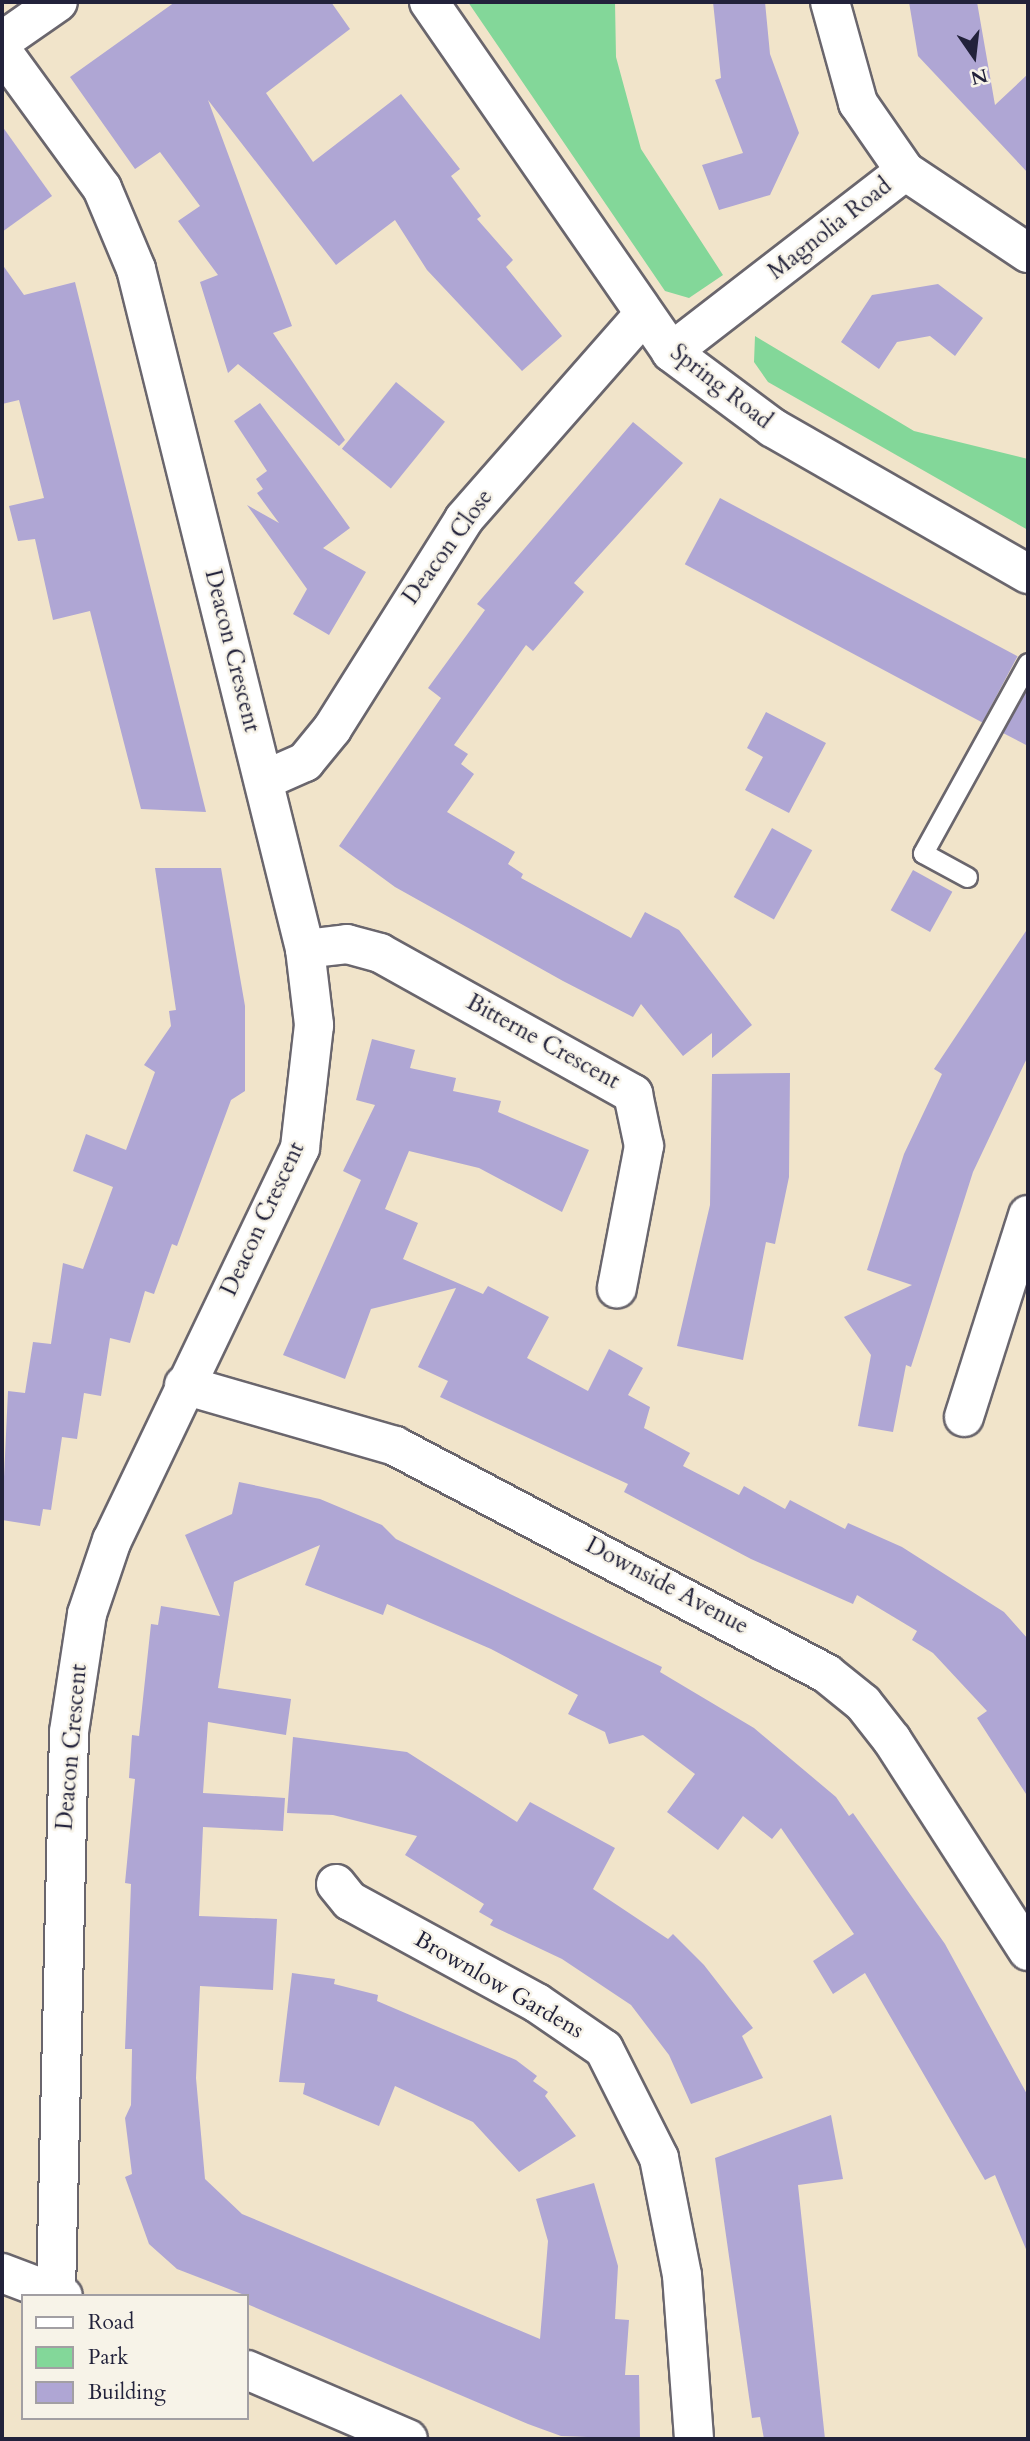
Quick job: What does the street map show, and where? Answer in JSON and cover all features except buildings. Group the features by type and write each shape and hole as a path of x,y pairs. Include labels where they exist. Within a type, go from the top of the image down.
{"street":[{"name":"Spring Road","path":"429,2 671,352 773,428 1028,575"},
{"path":"830,2 858,103 905,171"},
{"name":"Deacon Crescent","path":"2,51 121,223 305,949 314,1025 300,1148 184,1385 106,1553 72,1697 60,2294"},
{"name":"Magnolia Road","path":"671,352 905,171 1028,253"},
{"name":"Deacon Close","path":"264,780 306,762 332,729 464,519 643,315"},
{"name":"Bitterne Crescent","path":"305,949 346,944 380,953 633,1094 644,1146 617,1288"},
{"path":"964,1417 1028,1215"},
{"name":"Downside Avenue","path":"184,1385 395,1446 827,1674 863,1703 892,1740 1028,1951"},
{"name":"Brownlow Gardens","path":"336,1884 350,1901 537,2003 604,2049 659,2158 682,2276 694,2439"},
{"path":"2,2273 60,2294"},
{"path":"248,2370 408,2439"}],"lane":[{"path":"967,877 923,853 1028,663"}],"green space":[{"path":"468,2 615,2 616,57 641,149 723,275 689,298 665,291"},
{"path":"755,336 914,431 1028,459 1028,530 768,382 754,362"}]}
